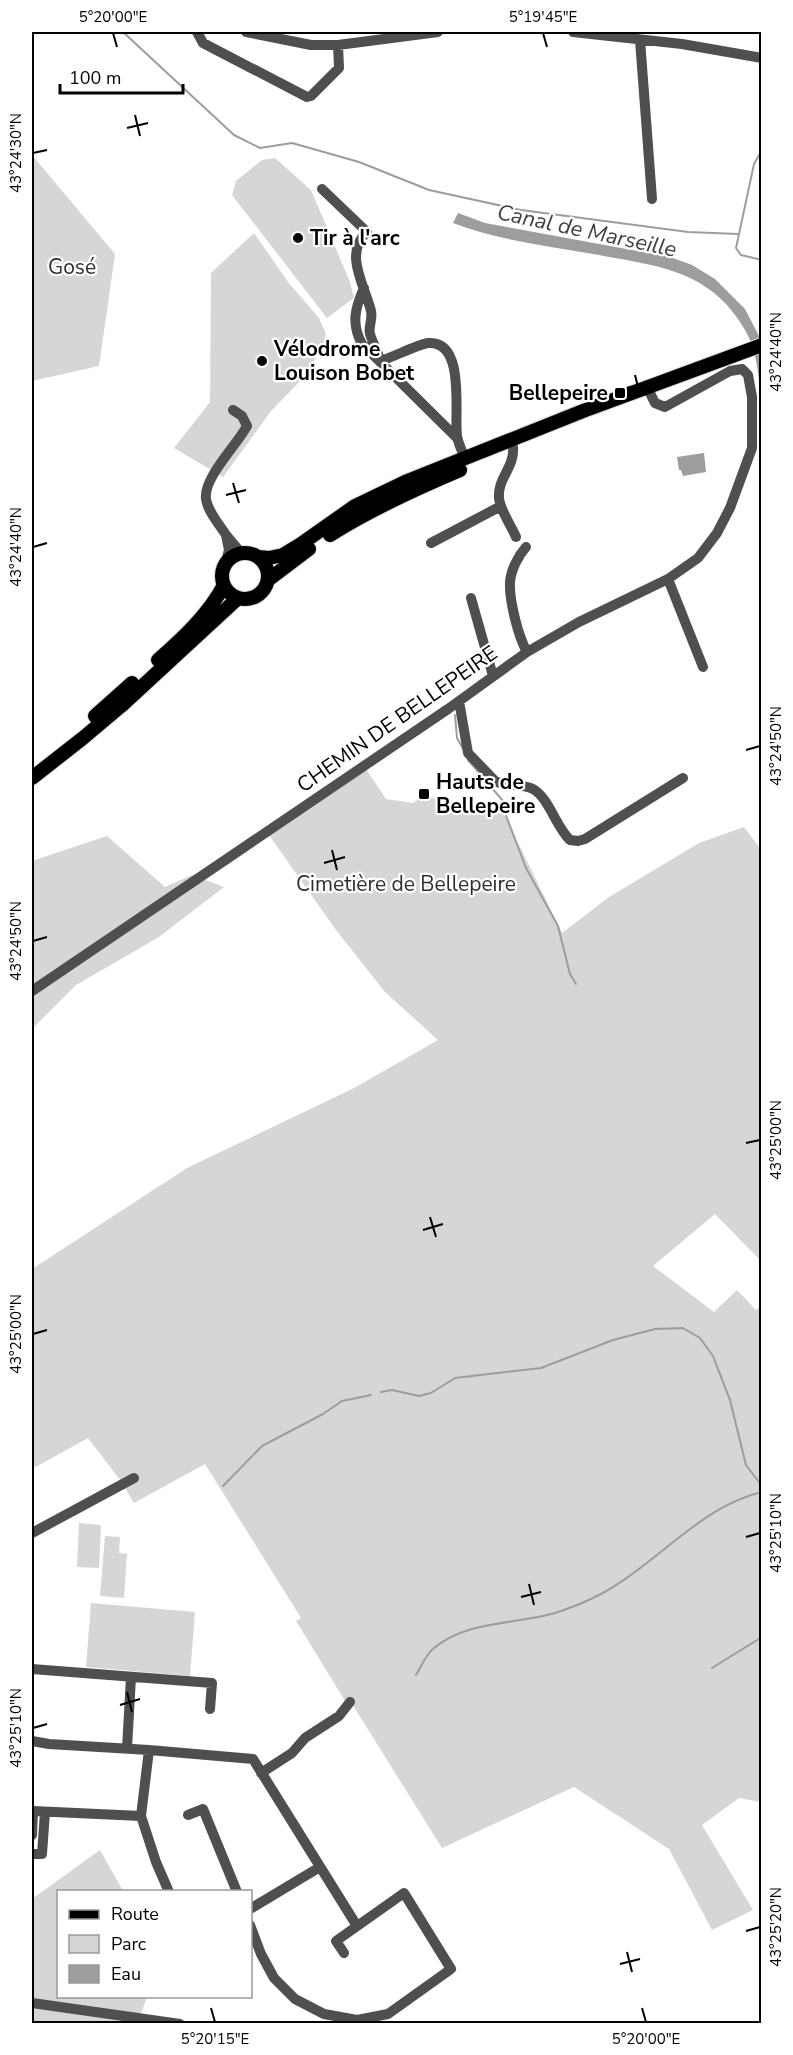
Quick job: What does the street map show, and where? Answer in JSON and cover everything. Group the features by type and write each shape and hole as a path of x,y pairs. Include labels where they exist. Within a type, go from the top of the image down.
{"main road":[{"path":"649,390 508,439 405,482 363,503 283,555 269,558 242,554 229,559 222,578 224,585 227,591 238,598 246,599 260,594 268,580 280,569 358,517 415,489 513,447 762,345"},
{"path":"258,557 266,567 268,580"},
{"path":"32,768 71,738 162,657 199,619 219,595 224,585"},
{"path":"32,778 83,738 238,598"}],"street":[{"path":"197,32 203,43 307,96 311,96 337,71 340,63 338,45"},
{"path":"246,32 311,45 338,45 438,32"},
{"path":"573,32 682,44 762,58"},
{"path":"640,40 652,199"},
{"path":"322,189 367,232 360,238 355,255 358,274 372,316 370,334 380,361"},
{"path":"364,288 355,314 355,326 363,344 457,438"},
{"path":"380,361 431,343 441,346 450,354 454,373 457,438 465,458"},
{"name":"CHEMIN DE BELLEPEIRE","path":"32,991 459,701 526,652 579,622 668,579 698,558 717,533 740,486 753,443 752,397 748,375 745,370 730,371 670,406 658,406 649,390"},
{"path":"233,410 242,416 247,426 213,475 206,495 211,512 226,536 242,554"},
{"path":"513,447 512,461 500,487 499,500 516,537"},
{"path":"430,543 501,506"},
{"path":"225,565 229,550 226,536"},
{"path":"526,547 520,554 512,573 510,590 520,637 526,652"},
{"path":"668,579 703,667"},
{"path":"471,598 493,676"},
{"path":"459,701 468,753 500,784 525,786 538,793 570,840 585,839 683,778"},
{"path":"32,1533 134,1478"},
{"path":"32,1668 212,1683 210,1709"},
{"path":"127,1748 131,1677"},
{"path":"261,1773 292,1753 305,1738 339,1716 350,1702"},
{"path":"32,1741 253,1759 357,1926"},
{"path":"149,1750 141,1816 168,1890"},
{"path":"188,1815 203,1809 236,1890"},
{"path":"32,1836 33,1811 141,1816"},
{"path":"32,1854 42,1854 45,1812"},
{"path":"252,1908 320,1867"},
{"path":"252,1935 256,1956 295,1999 324,2014 357,2020 388,2014 450,1969 404,1893 336,1941 344,1953"},
{"path":"32,2003 180,2024"}],"green space":[{"name":"Gosé","path":"32,155 115,254 99,366 32,381"},
{"name":"Tir à l'arc","path":"275,158 311,190 350,282 354,298 327,318 232,195 236,181 262,160"},
{"name":"Vélodrome Louison Bobet","path":"254,233 288,282 319,318 326,334 324,346 319,351 309,372 271,411 223,477 174,448 210,402 211,273"},
{"name":"Cimetière de Bellepeire","path":"366,769 386,799 413,803 423,796 442,800 447,810 472,815 495,801 507,820 562,933 609,897 699,843 744,827 762,851 761,1261 715,1214 653,1266 714,1312 737,1290 756,1310 761,1305 761,1802 739,1798 702,1825 753,1910 712,1930 669,1849 574,1787 442,1848 354,1707 345,1701 296,1621 301,1618 205,1464 134,1503 121,1481 88,1438 32,1469 32,1269 187,1168 354,1088 438,1040 385,992 336,930 269,835"},
{"path":"107,836 165,887 192,875 224,887 159,937 76,985 32,1029 32,861"},
{"path":"79,1523 101,1525 99,1568 77,1567"},
{"path":"105,1536 120,1537 119,1553 127,1554 124,1598 100,1596"},
{"path":"91,1603 195,1612 190,1676 86,1667"},
{"path":"100,1850 122,1890 57,1890 57,1998 147,1998 140,2016 142,2023 32,2023 32,1899"}],"water":[{"path":"458,213 485,223 670,257 692,265 715,279 745,309 759,336 761,343 761,412 757,363 748,336 727,305 699,283 684,275 651,265 488,234 453,223"},
{"path":"704,453 706,472 683,476 679,470 677,457"}],"waterway":[{"name":"Canal de Marseille","path":"123,32 234,135 260,148 292,143 359,162 429,190 521,210 688,232 738,234"},
{"path":"762,150 754,164 736,248 741,255 762,260"},
{"path":"455,715 457,738 462,747"},
{"path":"468,760 503,801 505,813 526,868 558,926 570,974 576,984"},
{"path":"381,1392 392,1390 419,1396 431,1393 455,1378 541,1368 613,1340 655,1329 683,1328 700,1338 713,1356 730,1400 746,1465 762,1486"},
{"path":"223,1486 262,1446 323,1414 342,1401 371,1395"},
{"path":"416,1675 431,1651 447,1639 461,1632 492,1624 555,1613 588,1600 635,1572 696,1524 739,1499 762,1492"},
{"path":"712,1668 762,1637"}],"place":[{"name":"Tir à l'arc","path":"298,238"},
{"name":"Vélodrome Louison Bobet","path":"262,361"},
{"name":"Bellepeire","path":"620,393"},
{"name":"Hauts de Bellepeire","path":"424,794"}]}
